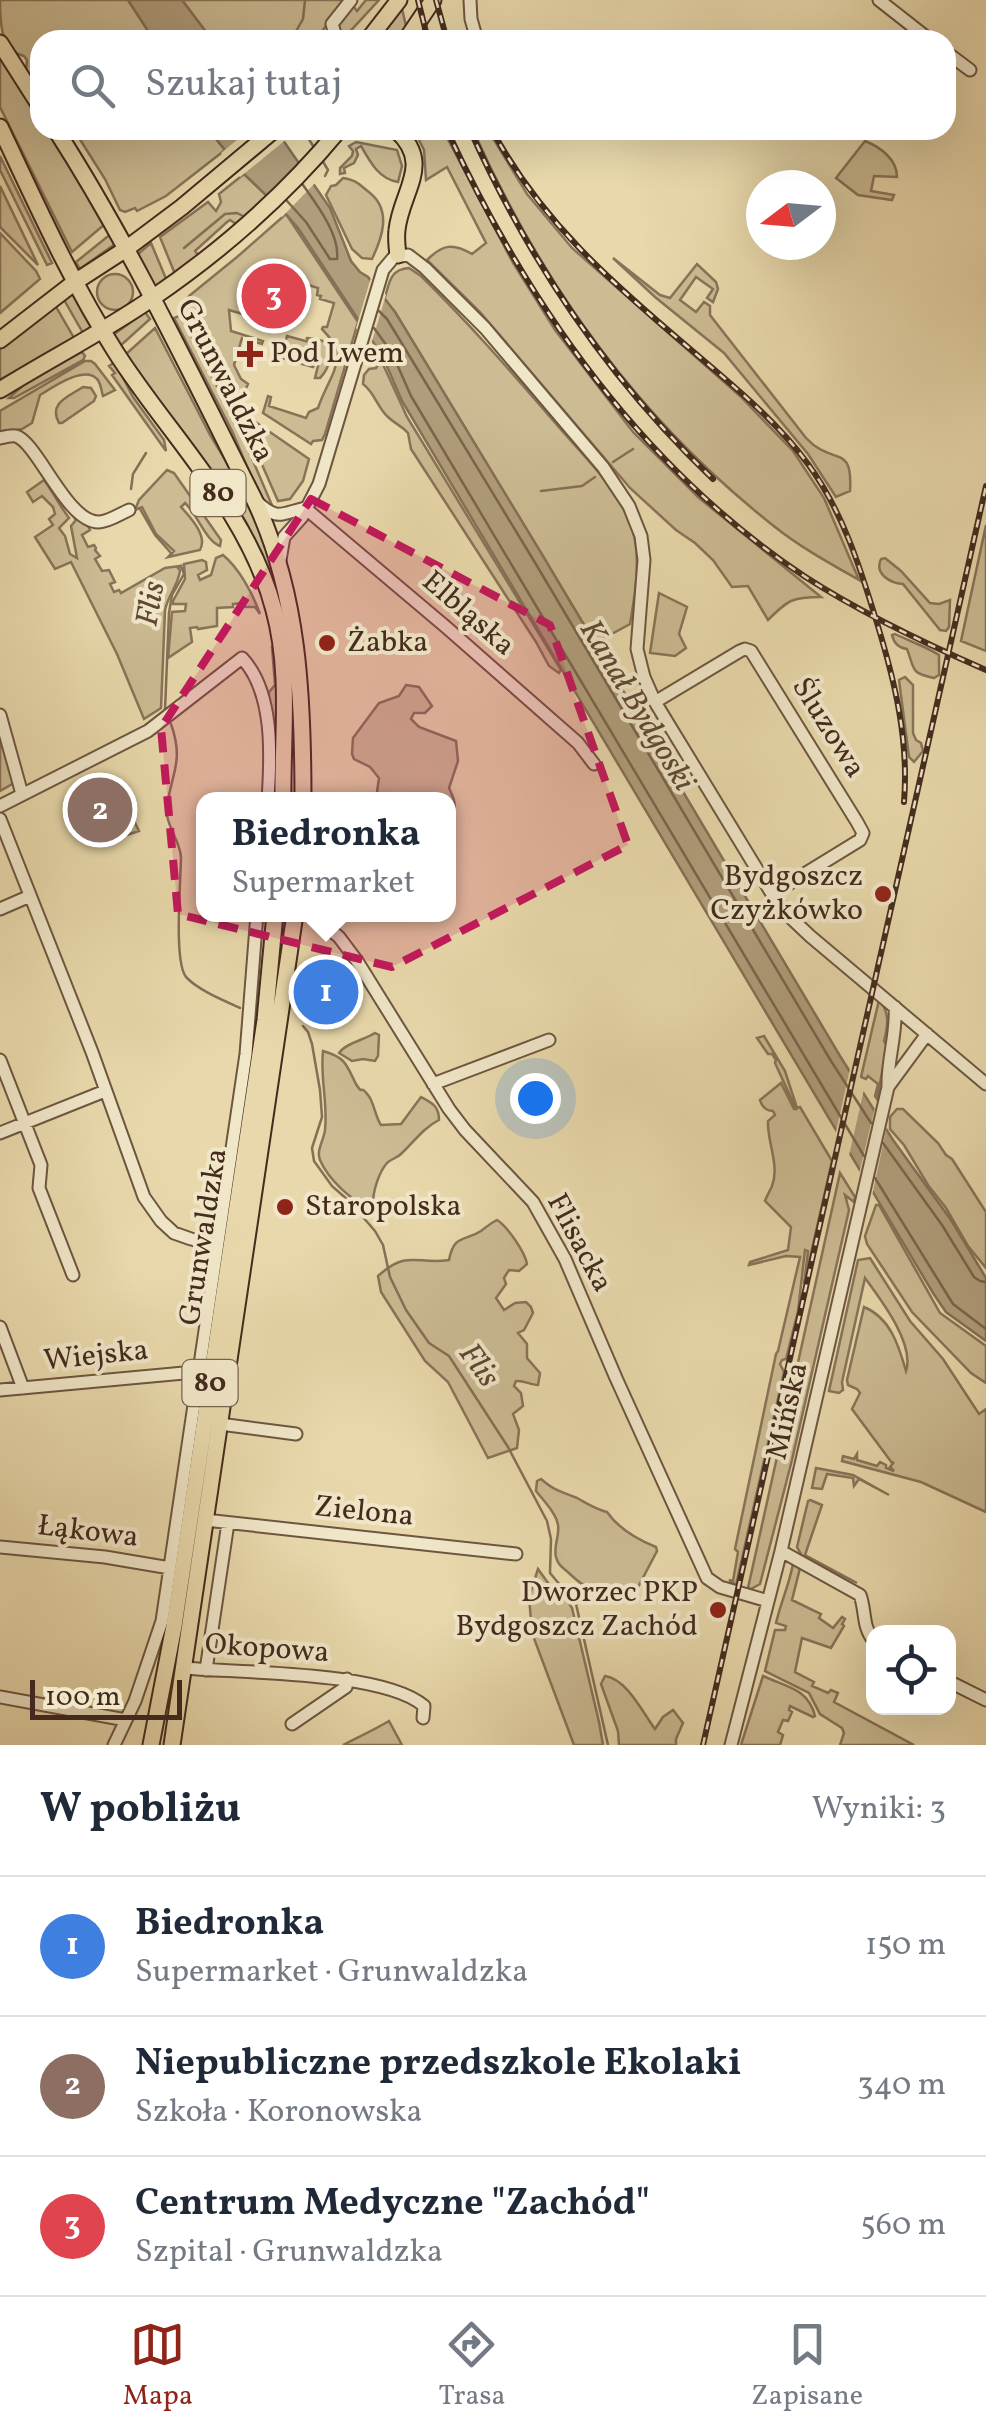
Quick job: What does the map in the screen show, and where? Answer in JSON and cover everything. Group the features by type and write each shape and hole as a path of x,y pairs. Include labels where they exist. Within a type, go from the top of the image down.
{"main road":[{"path":"376,30 399,0"},
{"path":"413,30 433,0"},
{"path":"0,43 30,90"},
{"name":"80","path":"1,133 102,330"},
{"name":"80","path":"62,140 114,224 152,299"},
{"path":"0,340 149,232 262,140"},
{"name":"Grunwaldzka","path":"303,792 296,646 280,564 254,499 152,299 240,230 331,140"},
{"path":"398,255 397,226 416,164 405,140"},
{"path":"114,224 149,232"},
{"path":"0,390 152,299"},
{"name":"Grunwaldzka","path":"102,330 234,517 265,580 284,661 283,792"},
{"name":"Grunwaldzka","path":"152,1745 174,1626 265,1020 274,922"},
{"name":"Grunwaldzka","path":"172,1745 294,922"}],"street":[{"path":"334,30 332,24 351,0"},
{"path":"470,0 474,30"},
{"path":"879,0 917,30"},
{"path":"956,60 970,70"},
{"path":"280,564 284,537 302,516 319,484 382,273 398,255 408,255 485,328 603,467 629,506 641,536 644,560 637,649 641,668 655,702 772,894 798,925 986,1084"},
{"path":"0,438 20,438 67,500 88,520 105,521 129,510"},
{"name":"Grunwaldzka","path":"254,499 275,514 305,508"},
{"name":"Elbląska","path":"305,508 578,743 594,764"},
{"name":"Śluzowa","path":"655,702 748,649 862,830 860,840 772,894"},
{"path":"0,806 148,731 242,658 254,672 264,697 269,792"},
{"path":"0,715 22,794"},
{"path":"0,819 149,1206 160,1221 182,1237 218,1245"},
{"path":"0,909 30,896"},
{"path":"114,1745 156,1642 170,1568 246,1054 256,922"},
{"name":"Flisacka","path":"321,922 347,946 465,1130 533,1202 565,1259 706,1575 720,1587 768,1601"},
{"name":"Mińska","path":"731,1745 781,1551 887,1092 896,1007"},
{"path":"894,1041 923,1030"},
{"name":"Mińska","path":"887,1092 923,1030"},
{"path":"433,1084 549,1040"},
{"path":"0,1060 41,1165 39,1188 72,1275"},
{"path":"0,1133 105,1091"},
{"path":"0,1327 23,1388"},
{"name":"Wiejska","path":"0,1390 184,1372 197,1374"},
{"path":"220,1424 296,1434"},
{"name":"Zielona","path":"206,1520 516,1554"},
{"path":"206,1670 228,1523"},
{"name":"Łąkowa","path":"0,1547 170,1568"},
{"path":"781,1551 860,1594 866,1629"},
{"name":"Okopowa","path":"183,1668 347,1679 412,1696 424,1706 423,1718"},
{"name":"Okopowa","path":"292,1724 346,1687 347,1679"},
{"path":"956,1686 986,1700"},
{"path":"0,1696 126,1720"}],"highlighted area":[{"path":"311,499 550,625 628,845 392,967 178,914 161,728"}],"shaded area":[{"path":"0,0 128,0 148,30 30,30 30,78 27,60 10,48 1,25"},
{"path":"182,0 345,0 323,30 204,30"},
{"path":"366,0 379,0 351,30 338,30 353,6 357,11"},
{"path":"402,9 407,30 384,30"},
{"path":"0,53 30,101 30,140 54,140 105,224 72,252 0,107"},
{"path":"80,140 217,140 225,150 166,196 137,211 120,210"},
{"path":"419,140 448,140 513,263 555,330 633,432 699,498 821,597 791,601 768,620 748,586 732,587 713,560 630,488 480,312 427,260 443,248 459,248 472,254 486,243 447,167 426,180 424,150"},
{"path":"478,140 494,140 527,194 572,248 740,396 793,451 824,498 859,580 775,527 680,442 638,396 564,297"},
{"path":"865,141 891,159 897,177 874,176 871,191 894,195 892,200 858,195 836,178"},
{"path":"356,142 397,150 402,166 398,182 380,174 361,146 356,149 354,163 340,174 340,168 352,156 349,146"},
{"path":"0,156 52,263 47,265 0,170"},
{"path":"244,174 267,196 236,224 227,222 195,251 199,256 175,274 160,237 208,202 216,211 221,202 219,194"},
{"path":"343,178 360,185 381,208 382,234 372,259 362,258 352,249 326,195"},
{"path":"0,186 38,265 0,227"},
{"path":"286,214 358,322 325,434 322,440 311,444 263,413 268,396 269,406 306,418 318,408 337,358 336,349 322,329 327,327 334,303 320,299 318,288 293,280 289,293 260,281 249,316 229,310 231,331 263,341 262,344 242,338 234,365 248,384 236,407 184,305 189,296"},
{"path":"0,233 40,279 0,313"},
{"path":"112,233 115,244 80,269 76,262"},
{"path":"151,243 167,281 155,289 137,255"},
{"path":"613,258 660,295 670,298 697,264 716,282 718,289 713,302 707,298 713,289 696,277 680,300 696,312 704,302 710,306 710,315 806,438 845,460 850,491 836,497 808,454 724,353"},
{"path":"409,268 490,349 601,475 620,502 633,531 637,554 630,624 595,643 395,312 384,301 397,271"},
{"path":"115,274 128,279 133,292 128,305 115,310 102,305 97,292 102,279"},
{"path":"73,292 92,326 83,333 63,298"},
{"path":"55,305 74,338 0,380 0,347"},
{"path":"145,312 150,319 119,347 113,335"},
{"path":"181,315 245,442 274,510 262,502 232,431 174,318"},
{"path":"155,328 238,481 267,545 289,633 273,587 125,355"},
{"path":"287,336 313,343 313,367 281,358"},
{"path":"306,338 323,341 330,349 328,365 320,378 315,378 319,362 317,344"},
{"path":"82,352 83,360 9,398 28,381"},
{"path":"381,360 407,417 561,670 559,673 549,666 411,449 408,433 384,413 363,384 364,375"},
{"path":"85,361 95,364 115,390 103,396 98,381 91,375 68,379 40,395 32,423 0,433 0,411"},
{"path":"115,362 133,397 164,440 166,451 112,375 115,373 109,366"},
{"path":"83,387 91,388 96,396 94,401 59,423 58,405"},
{"path":"238,410 309,459 303,481 290,499 278,501"},
{"path":"167,470 174,473 221,540 220,546 185,503 181,507 197,527 202,545 200,550 168,557 174,551 156,534 142,507 135,510 139,500"},
{"path":"44,480 69,518 59,528 70,554 77,558 71,526 76,520 67,506 87,524 90,530 82,535 88,547 96,548 100,556 95,559 102,571 109,570 115,582 110,584 114,592 121,593 165,568 180,566 165,610 161,708 144,719 71,562 55,569 35,537 53,525 49,519 55,514 42,496 33,502 27,492"},
{"path":"986,525 986,651 961,641"},
{"path":"223,555 245,582 260,614 244,603 217,608 217,626 190,628 192,642 168,658 172,612 185,611 186,604 173,604 185,579 184,564 206,562 207,570 198,575 200,580 211,575 216,558"},
{"path":"885,558 930,603 950,600 946,631 940,630 903,584 888,580 881,573 879,564"},
{"path":"659,593 687,607 679,634 686,648 675,656 650,653"},
{"path":"895,634 939,655 939,675 934,678 917,672 907,649 894,641"},
{"path":"276,646 278,663 277,792 272,792 268,697 275,685 272,647"},
{"path":"905,677 913,685 913,733 923,751 914,762 909,757 899,680"},
{"path":"406,685 419,687 432,706 425,713 414,713 411,719 419,727 456,741 458,761 451,792 377,792 379,778 370,767 354,759 353,738 379,703 399,696"},
{"path":"0,732 14,783 0,791"},
{"path":"124,800 139,831 127,835 111,805"},
{"path":"879,1000 886,1014 887,1046 877,1099 878,1084 868,1076 861,1077"},
{"path":"375,1033 379,1035 375,1061 352,1061 339,1053 346,1047"},
{"path":"764,1036 785,1071 797,1108 800,1107 832,1161 804,1284 808,1251 805,1250 798,1311 786,1359 780,1364 784,1372 736,1585 729,1580 733,1581 738,1552 735,1549 800,1257 786,1256 749,1265 788,1250 791,1227 765,1201 774,1178 768,1121 775,1115 760,1100 781,1083 796,1109 776,1060 757,1038"},
{"path":"323,1051 345,1063 358,1088 370,1098 381,1125 401,1124 421,1097 438,1111 439,1120 384,1167 370,1207 341,1188 320,1160 326,1120"},
{"path":"897,1109 903,1109 952,1159 986,1212 986,1268 890,1129 890,1117"},
{"path":"840,1173 855,1197 854,1202 845,1195 849,1210 792,1460 760,1584 751,1589 748,1588"},
{"path":"876,1205 940,1313 986,1346 986,1383 971,1373 912,1312 867,1244 865,1236"},
{"path":"497,1220 515,1240 527,1264 519,1271 509,1270 504,1278 506,1284 496,1298 504,1310 515,1303 526,1302 531,1307 533,1313 518,1333 527,1344 527,1358 540,1373 538,1385 516,1381 514,1386 521,1393 523,1406 513,1414 519,1430 517,1448 488,1458 448,1382 425,1361 381,1292 378,1276 405,1260 449,1260 457,1242"},
{"path":"870,1258 910,1321 943,1359 979,1414 986,1409 986,1512 921,1482 842,1461 843,1456 854,1459 857,1454 857,1460 877,1466 880,1462 894,1471 890,1467 894,1462 852,1409 860,1393 847,1380 864,1307 887,1326 906,1371 906,1348 901,1336 865,1278 843,1390 829,1391 858,1260"},
{"path":"816,1468 853,1475 889,1495 859,1479 854,1486 853,1478 827,1474 822,1489 812,1488"},
{"path":"541,1479 607,1512 628,1533 656,1547 637,1589 595,1592 560,1565 555,1553 557,1520 536,1491"},
{"path":"810,1500 822,1505 805,1555 857,1583 802,1556 797,1547"},
{"path":"793,1564 800,1568 792,1600 821,1614 819,1618 833,1628 842,1617 845,1619 831,1648 802,1638 795,1672 814,1682 812,1686 838,1693 834,1702 914,1745 840,1745 842,1728 820,1714 809,1693 765,1671 775,1630 785,1630 786,1626 776,1623"},
{"path":"538,1569 572,1608 603,1745 574,1745 532,1633 529,1597"},
{"path":"605,1676 627,1690 655,1729 673,1710 683,1723 676,1745 619,1745 618,1731 601,1684"},
{"path":"763,1676 802,1694 815,1716 790,1706 788,1721 783,1720 778,1732 783,1735 780,1745 741,1745"},
{"path":"389,1721 402,1745 343,1745 378,1727"}],"water":[{"path":"128,0 182,0 204,30 148,30"},
{"path":"217,140 283,140 330,208 351,261 395,312 840,1056 986,1278 986,1341 946,1312 933,1293 402,401 383,357 298,228 244,174"}],"pier":[{"path":"237,140 286,140 240,177 221,153"},
{"path":"304,159 318,180 282,217 263,199"},
{"path":"372,274 386,295 370,348 356,328"},
{"path":"851,1064 865,1085 848,1160 835,1136"},
{"path":"875,1107 887,1126 871,1201 858,1178"}],"waterway":[{"name":"Flis","path":"297,30 303,19 305,0"},
{"name":"Flis","path":"309,140 315,149"},
{"name":"Flis","path":"322,160 328,170 325,176"},
{"name":"Flis","path":"184,248 225,214 243,216"},
{"path":"613,462 633,449"},
{"name":"Flis","path":"131,489 133,474 146,453"},
{"path":"541,491 582,486 595,477"},
{"name":"Flis","path":"140,509 171,553"},
{"name":"Flis","path":"165,710 169,613 172,595 184,574 181,566"},
{"name":"Flis","path":"171,724 177,757 167,812 181,857 179,940 183,970 198,987 240,1008"},
{"name":"Flis","path":"303,1026 312,1044 320,1090 322,1117 312,1148 314,1161 375,1231 406,1310 429,1343 449,1356 508,1447 547,1521 550,1573 576,1604 608,1745"}],"railway":[{"path":"418,0 426,30"},
{"path":"436,0 444,30"},
{"path":"452,140 514,258 553,320 641,434 691,485 745,533 804,576 893,627 986,670"},
{"path":"475,140 518,226 575,316 639,401 713,479"},
{"path":"498,140 555,222 632,299 767,417 820,482 857,561 890,667 902,734 904,802"},
{"path":"703,1745 986,486"}],"place":[{"name":"Centrum Medyczne \"Zachód\"","path":"274,296"},
{"name":"Pod Lwem","path":"250,354"},
{"name":"Żabka","path":"327,643"},
{"name":"Niepubliczne przedszkole Ekolaki","path":"100,810"},
{"name":"Bydgoszcz Czyżkówko","path":"883,894"},
{"name":"Biedronka","path":"326,992"},
{"name":"Staropolska","path":"285,1207"},
{"name":"Dworzec PKP Bydgoszcz Zachód","path":"718,1610"}],"water label":[{"name":"Kanał Bydgoski","path":"636,706"}]}
